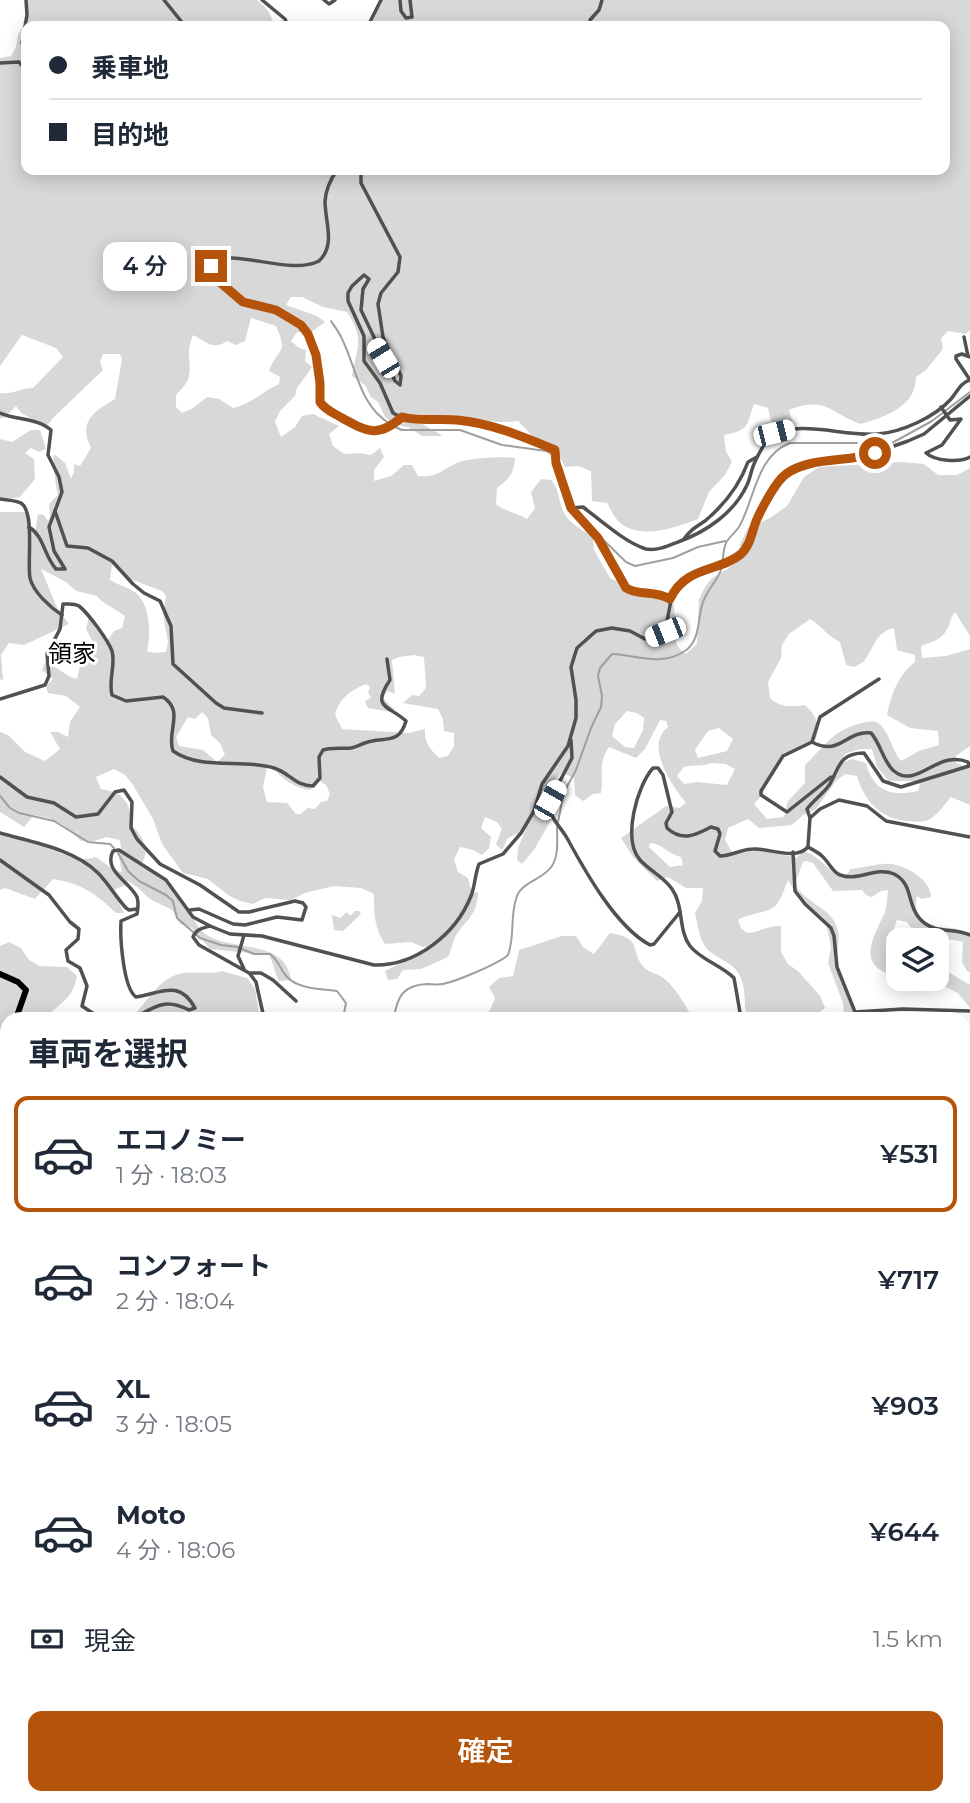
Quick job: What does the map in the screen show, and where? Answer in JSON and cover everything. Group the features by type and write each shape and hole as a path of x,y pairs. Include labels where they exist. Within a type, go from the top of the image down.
{"main road":[{"path":"0,974 18,982 26,990 18,1012"}],"street":[{"path":"26,0 26,21"},
{"path":"164,0 181,21"},
{"path":"262,0 286,21"},
{"path":"325,0 329,4 335,0"},
{"path":"371,21 381,0"},
{"path":"400,0 401,12 406,18 411,17 410,0"},
{"path":"590,21 599,10 602,0"},
{"path":"0,63 19,62 21,64"},
{"path":"334,175 328,183 325,200 328,247 319,261 296,265 251,258 220,258 211,266 212,274 243,302 276,310 301,325 308,334 316,355 319,398 323,407 371,432 384,429 402,417"},
{"path":"361,175 361,183 400,257 398,272 381,293 378,304 383,337 401,376 400,385 395,382 361,310 363,289 369,279 367,276 364,275 352,286 348,301 364,336 364,361 380,383 393,412 402,417 473,423 522,436 555,450 556,463 571,508 598,538 626,588 632,592 659,593 670,599"},
{"path":"964,337 969,356"},
{"path":"571,508 578,506 627,539 648,549 657,549 684,540 718,521 737,502 769,436 791,429 878,434 904,427 942,407 962,384 970,380 956,359 956,356 962,354 969,356"},
{"path":"680,910 679,915 654,944 650,945 622,921 581,866 566,836 555,824 549,806 550,800 572,758 571,739 576,718 576,700 570,667 577,648 587,636 612,628 630,631 645,639 665,632 670,599 687,579 734,558 747,547 757,519 786,474 816,464 860,458 924,434 970,396"},
{"path":"942,407 952,420 961,418 942,445 926,453 933,458 955,461 970,457"},
{"path":"0,413 46,425 51,430 48,455 59,477 62,492 49,527 51,540 65,569 56,569 51,564 41,540 29,527"},
{"path":"684,540 689,531 728,498 748,462 757,457"},
{"path":"0,499 24,505 29,527 31,582 54,610 62,615"},
{"path":"55,511 67,546 88,548 112,561 133,584 163,604 171,626 172,659 179,671 216,704 262,713"},
{"path":"0,699 45,685 49,676 47,654 60,629 63,604 78,606 88,615 113,652 110,676 112,695 126,702 163,697 171,704 175,713 171,736 173,751 185,758 212,764 240,762 274,768 303,786 313,786 320,778 319,757 323,750 353,748 369,741 389,740 405,726 406,721 383,706 382,691 390,680 387,659"},
{"path":"833,776 788,811 761,795 783,756 812,742 820,717 879,679"},
{"path":"740,1012 734,978 691,947 672,888 639,859 632,843 631,832 639,793 647,774 657,768 663,775 672,812 666,827 680,836 691,837 713,826 720,831 716,852 720,856 730,856 755,848 804,851 808,847 810,818 807,809 829,786 844,759 855,753 866,755 883,781 901,787 970,766 959,758 948,759 923,772 904,776 890,767 878,740 871,733 860,733 830,748 822,748 812,742"},
{"path":"146,1012 159,1005 176,1004 189,1010 195,1008 186,997 171,989 162,989 141,997 131,995 126,977 121,921 137,914 139,906 136,896 112,868 113,851 126,854 166,880 193,917 210,926 230,934 258,935 374,965 388,965 439,942 446,936 472,894 479,864 503,854 529,821 542,784 571,739"},
{"path":"0,777 27,797 54,803 76,817 98,814 115,792 124,790 132,802 131,828 137,839 160,864 200,885 239,912 295,901 306,907 302,920 277,917 245,925 225,921 199,909 190,910"},
{"path":"810,818 820,809 839,800 867,806 886,821 970,837"},
{"path":"0,833 65,853 84,862 98,873 126,908 137,909"},
{"path":"808,847 821,855 835,872 844,877 878,872 895,875 905,881 915,913 927,925 943,931 970,935"},
{"path":"793,852 795,891 831,928 837,967 855,1012 903,1009 970,1011"},
{"path":"0,860 49,895 70,922 79,929 78,939 66,950 68,961 80,968 87,986 82,1006 91,1012"},
{"path":"210,926 197,930 193,937 195,942 249,973 261,973 296,1001"},
{"path":"244,936 238,956 241,965 256,982 263,1012"}],"shaded area":[{"path":"25,0 257,0 268,12 272,21 26,21"},
{"path":"382,0 970,0 970,330 966,334 948,331 941,338 943,349 926,370 916,377 911,396 897,409 879,418 860,424 826,407 801,406 789,410 792,421 783,430 771,421 768,408 754,404 746,426 724,435 726,451 732,462 725,475 709,492 698,519 660,530 631,529 620,523 607,503 592,501 591,471 578,466 565,467 556,449 539,443 518,421 417,421 443,436 422,436 408,427 394,424 385,417 365,385 352,376 358,336 347,312 323,307 302,297 291,297 286,305 317,316 325,322 310,333 297,332 291,341 306,350 305,361 312,367 275,422 281,437 295,427 302,416 313,414 339,426 329,434 333,446 344,454 371,455 380,448 384,457 374,470 374,481 391,476 404,465 412,465 418,476 425,476 464,461 515,458 510,476 497,488 496,504 527,519 535,508 531,492 541,479 551,480 566,516 593,537 594,550 610,578 634,589 673,600 675,637 680,649 686,654 697,644 699,599 705,587 712,578 737,560 740,544 748,528 787,506 804,477 819,467 901,462 924,464 938,475 957,475 970,468 970,636 955,612 942,636 921,646 922,658 946,656 970,649 970,746 956,756 956,763 970,768 970,805 951,797 938,813 928,820 917,822 897,819 874,807 857,776 845,774 836,781 815,810 803,815 792,825 759,828 748,819 728,828 725,840 732,852 758,847 796,858 804,851 843,879 851,869 881,864 896,865 910,870 927,885 931,897 922,899 917,896 916,906 920,917 930,928 911,928 907,922 897,920 894,928 886,928 886,973 876,966 870,951 885,912 888,890 872,897 862,890 833,891 813,863 803,862 795,884 830,916 837,926 838,970 853,1012 844,1012 843,1003 828,963 831,947 826,922 797,896 788,880 775,906 738,920 747,933 781,926 781,952 788,964 799,972 820,996 825,1008 820,1012 746,1012 739,974 733,966 708,950 701,938 695,913 702,901 703,888 686,888 668,877 657,881 633,857 621,838 666,806 679,808 686,803 668,776 659,755 661,735 668,727 666,721 660,720 645,749 636,758 609,747 602,764 601,793 593,794 583,801 575,795 574,778 562,773 552,781 545,793 552,818 534,850 522,864 517,860 518,848 526,829 508,838 502,850 496,844 502,829 497,822 485,817 481,828 491,837 489,848 482,855 460,847 454,859 458,872 468,878 472,893 478,892 472,914 454,940 448,957 421,969 403,970 397,979 388,980 385,971 434,946 423,947 411,942 385,944 377,926 374,894 361,888 334,886 305,893 291,900 265,898 253,904 240,901 208,879 183,873 162,844 153,819 133,785 125,775 114,769 96,777 101,789 115,793 127,804 131,824 144,844 145,854 141,866 172,884 179,899 205,934 228,943 268,952 279,958 287,967 291,980 279,981 269,955 210,949 192,928 180,924 172,910 150,899 128,881 124,886 113,890 124,913 116,913 80,887 53,879 35,899 5,888 0,890 0,832 81,860 96,857 114,870 122,872 118,853 121,849 120,840 106,837 81,841 63,825 49,818 34,815 24,827 0,812 0,732 8,735 25,752 45,761 60,749 50,732 58,732 68,737 70,722 80,707 66,696 48,693 46,686 53,679 42,670 46,661 77,679 81,661 89,654 94,644 86,629 89,616 96,629 108,640 114,631 122,628 125,616 97,596 76,591 66,582 41,569 58,610 69,624 24,645 9,643 1,655 3,680 0,679 0,512 25,512 31,518 31,529 35,533 38,514 44,515 48,521 49,504 58,495 54,454 65,463 71,479 74,464 80,466 91,448 87,439 87,424 94,413 115,399 122,359 120,354 103,354 100,362 103,370 46,427 21,413 16,406 4,418 0,418 0,393 33,388 63,357 56,348 22,335 0,366 0,58 11,56 21,30 21,175 950,175 950,21 373,21","holes":["251,318 276,326 280,335 282,347 269,371 280,377 279,384 251,401 233,408 219,399 207,397 182,413 176,407 176,395 188,379 189,347 193,335 213,345 227,341 236,345 245,341","112,564 130,579 162,591 166,596 163,614 168,642 166,652 147,651 149,623 143,601 133,591 110,580","810,619 840,642 846,665 854,667 864,661 883,633 894,628 897,650 915,655 915,662 896,686 887,715 910,728 938,731 939,745 919,751 901,761 878,723 852,726 830,740 805,765 805,783 788,801 786,808 789,810 783,817 767,819 754,804 761,796 781,756 816,739 818,728 816,720 805,705 786,706 770,698 768,682 781,658 782,645 789,634","414,655 424,657 426,688 419,696 412,695 403,703 438,709 443,719 444,731 454,733 454,746 448,756 439,758 433,752 427,742 425,729 409,733 342,729 335,715 343,699 366,684 370,687 368,693 371,697 365,702 368,708 391,712 395,710 383,698 388,691 395,694 392,660","627,711 644,718 643,730 634,748 625,747 612,736 615,724","202,712 208,718 211,735 220,743 225,755 217,762 203,750 179,746 176,737 188,717 195,719","719,728 733,739 727,751 698,758 695,750 708,731","860,749 872,749 877,767 889,781 914,781 920,784 918,791 899,793 884,790 873,780 866,763 852,759 840,764 845,754","725,764 735,769 727,785 697,782 684,784 677,776 684,767","267,768 273,768 290,783 305,789 310,790 320,781 326,785 330,794 327,801 321,802 315,809 307,808 301,814 296,814 287,803 267,802 263,787","650,843 659,845 681,857 683,865 670,867 649,847"]},
{"path":"31,430 40,430 46,449 39,452 31,448 25,453 34,459 35,479 20,497 0,500 0,439 12,442"},
{"path":"355,911 361,914 343,931 334,930 332,915 328,913 340,918 347,912 350,916"},
{"path":"949,928 970,935 970,972 962,962 963,942 949,939"},
{"path":"610,933 628,939 633,943 641,964 662,977 689,1012 488,1012 495,998 489,987 499,978 513,976 519,950 562,936 576,936 583,947 594,954"},
{"path":"9,942 21,948 28,959 39,966 67,967 77,976 69,995 52,1012 0,1012 0,946"},
{"path":"222,971 247,978 255,989 259,1012 136,1012 167,979 184,973"},
{"path":"949,973 970,985 970,1008 958,993 949,988"}],"waterway":[{"path":"331,321 347,350 365,397 390,424"},
{"path":"558,822 564,792 576,770 601,707 598,676 600,668 612,654 658,659 676,656 690,646 696,635 705,598 721,570 726,543 739,527 758,479 770,458 790,443 892,443 932,421 970,392"},
{"path":"395,427 402,430 460,430 502,445 546,451 555,456"},
{"path":"558,465 574,505"},
{"path":"587,524 626,562 635,566 673,558 698,547 725,541"},
{"path":"0,796 10,808 19,813 54,821 88,842 110,844 114,848"},
{"path":"395,1012 399,998 412,987 458,979 508,955 518,893 552,866 557,852 557,827"},
{"path":"118,853 128,871 139,881 173,901 177,918 200,938 254,954 270,954 287,977 297,984 337,991 346,1003 344,1012"}],"district":[{"name":"領家","path":"72,654"}],"route":[{"path":"211,266 215,278 243,302 276,310 301,325 308,334 316,355 320,402 328,411 371,432 395,424 402,417 417,420 456,420 499,429 555,450 556,463 571,508 598,538 626,588 632,592 659,593 670,599 679,586 698,572 738,556 747,547 757,519 786,474 816,464 860,458 875,453"}]}
